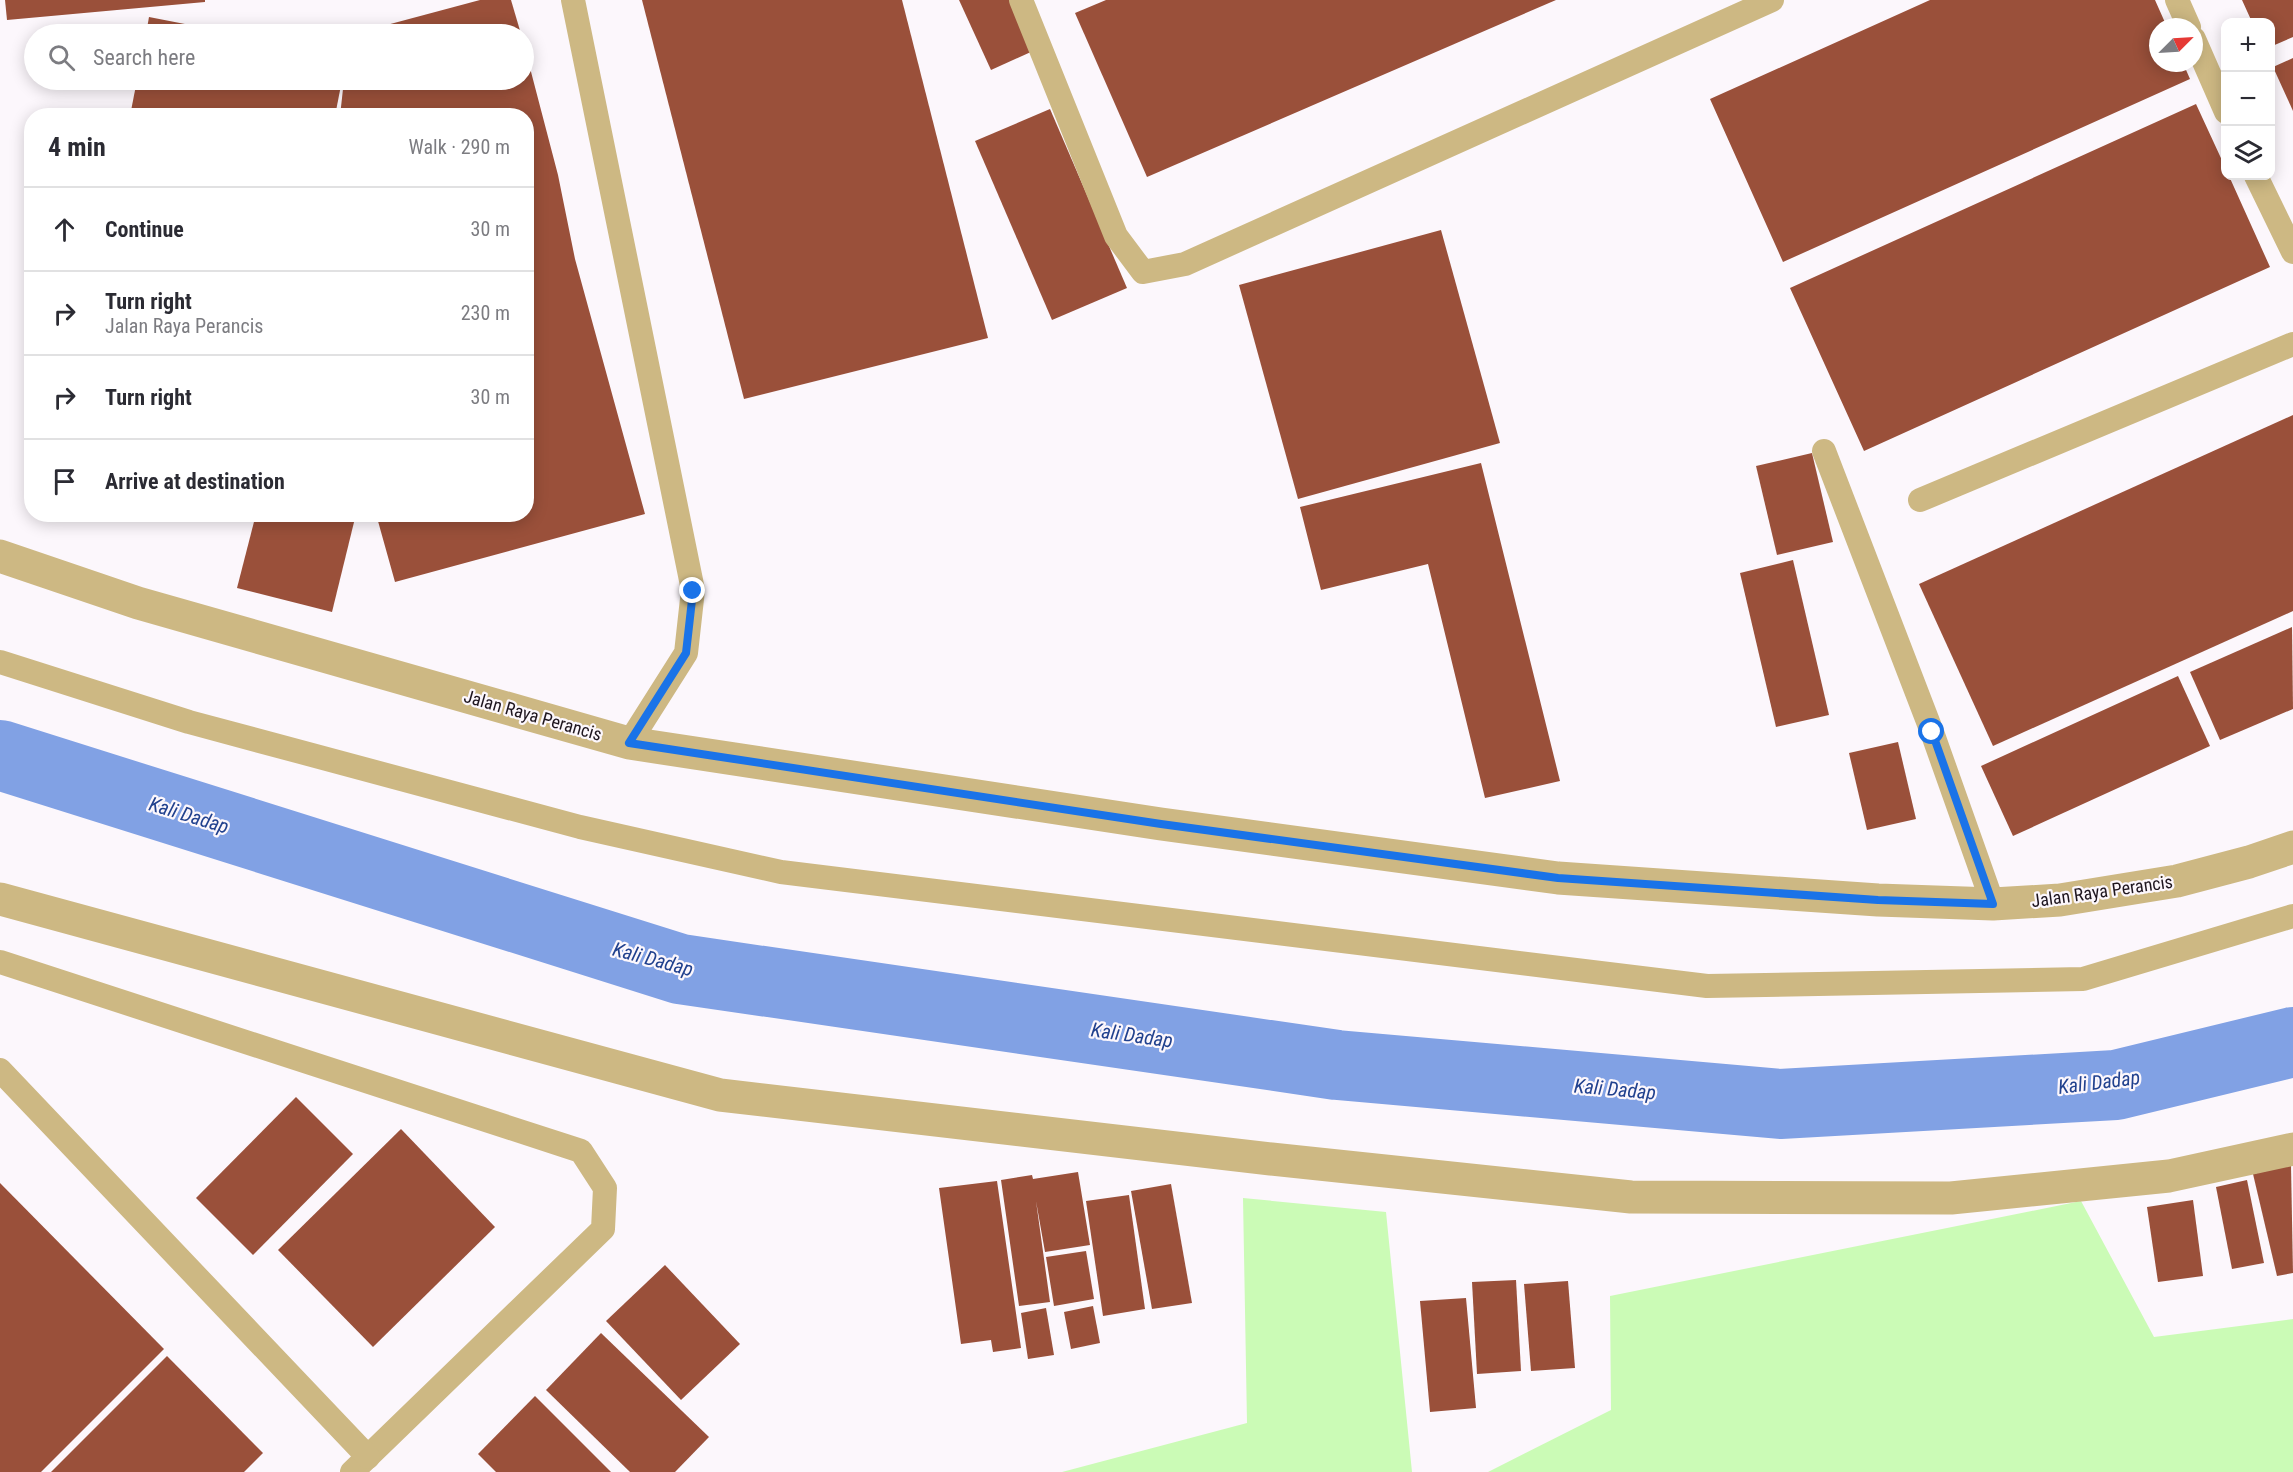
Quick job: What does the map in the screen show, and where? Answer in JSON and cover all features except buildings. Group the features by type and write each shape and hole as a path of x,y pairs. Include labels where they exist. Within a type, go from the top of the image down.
{"street":[{"name":"Jalan Raya Perancis","path":"0,556 138,603 629,743 1161,824 1558,878 1878,900 1993,904 2060,900 2177,881 2249,862 2293,847"},
{"path":"0,899 720,1095 1271,1159 1631,1197 1951,1198 2169,1176 2293,1149"}],"lane":[{"path":"573,0 693,591 686,653 629,743"},
{"path":"1022,0 1116,236 1143,272 1185,264 1772,0"},
{"path":"2177,0 2185,18"},
{"path":"2203,60 2221,101"},
{"path":"2258,180 2293,252"},
{"path":"1920,500 2293,344"},
{"path":"1824,451 1928,721 1993,904"},
{"path":"0,662 200,725 580,827 781,872 1707,986 2083,979 2293,916"},
{"path":"0,962 581,1151 604,1188 603,1229 360,1464 0,1070"}],"green space":[{"path":"1243,1198 1386,1212 1412,1472 1062,1472 1247,1423"},
{"path":"2081,1201 2154,1337 2293,1319 2293,1472 1488,1472 1611,1410 1610,1296"}],"waterway":[{"name":"Kali Dadap","path":"0,755 680,969 1337,1065 1780,1104 2116,1085 2293,1042"}],"route":[{"path":"693,591 692,618 686,653 629,743 1161,824 1558,878 1878,900 1993,904 1932,732"}]}
